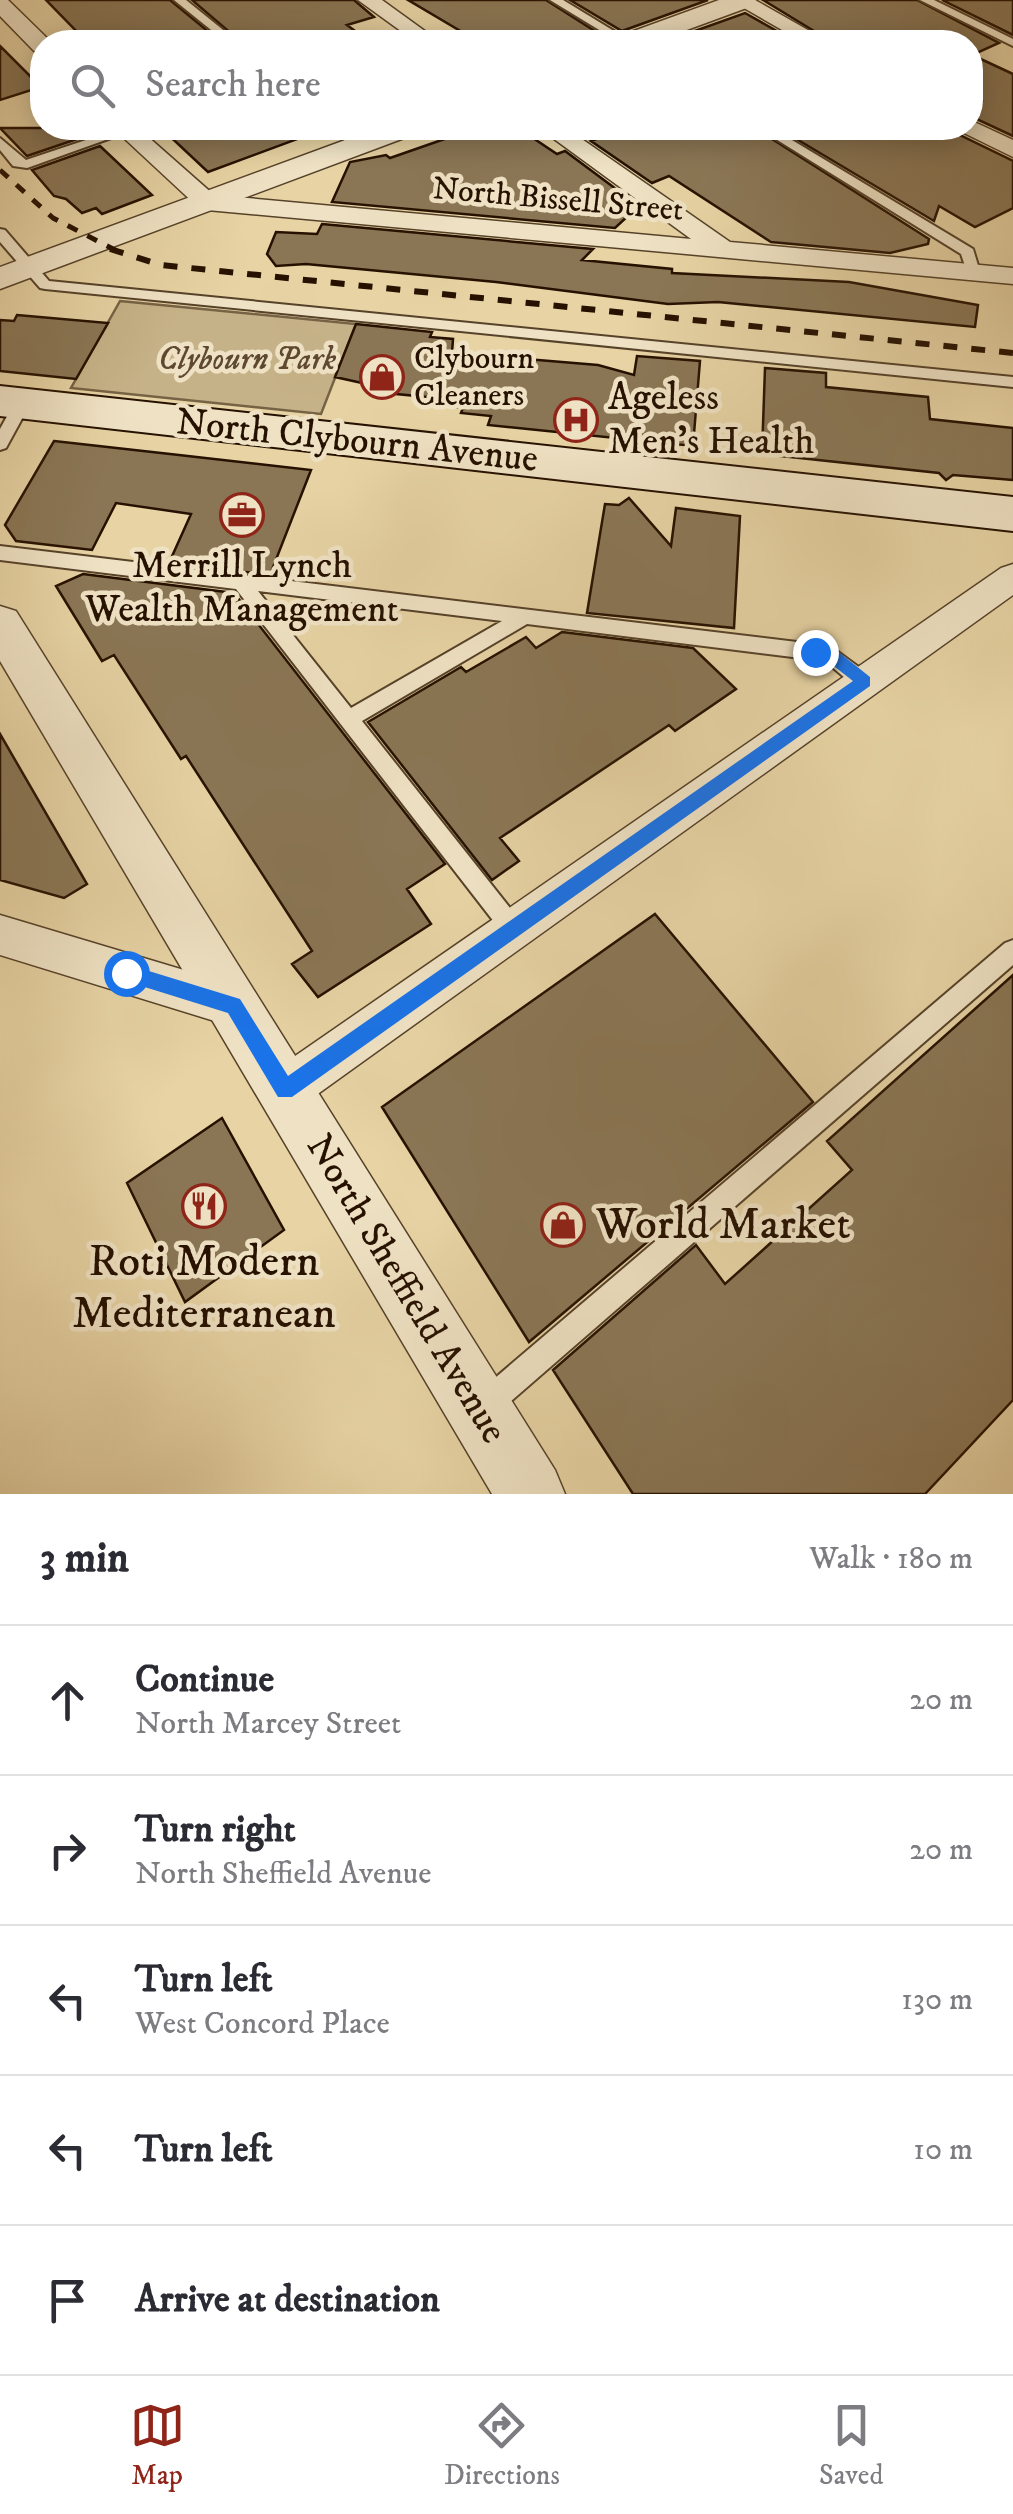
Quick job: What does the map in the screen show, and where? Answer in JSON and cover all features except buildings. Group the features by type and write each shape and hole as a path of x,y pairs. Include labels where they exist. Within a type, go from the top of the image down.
{"main road":[{"name":"North Clybourn Avenue","path":"11,402 1013,514"}],"street":[{"path":"368,0 411,30"},
{"path":"661,30 742,0 796,30"},
{"path":"0,4 30,34"},
{"path":"983,133 1013,150"},
{"path":"141,140 207,202"},
{"path":"14,274 207,202 338,140"},
{"path":"567,140 724,250"},
{"name":"North Bissell Street","path":"207,202 1013,276"},
{"path":"285,1090 1013,577"},
{"name":"North Sheffield Avenue","path":"0,623 531,1494"},
{"path":"0,935 234,1006"}],"lane":[{"path":"178,0 217,30"},
{"path":"555,0 607,30"},
{"path":"925,0 1013,43"},
{"path":"0,142 18,162 27,164 94,140"},
{"path":"784,140 968,252 973,272"},
{"path":"0,233 14,274 45,285 1013,382"},
{"path":"0,444 11,402"},
{"path":"0,554 830,654 864,682"},
{"path":"240,580 514,929"},
{"path":"349,719 526,616"},
{"path":"480,1409 1013,951"}],"green space":[{"name":"Clybourn Park","path":"120,301 356,324 321,414 71,388"}],"railway":[{"path":"0,170 53,218 117,251"},
{"path":"110,249 161,265 1013,353"}],"place":[{"name":"Clybourn Cleaners","path":"382,377"},
{"name":"Ageless Men's Health","path":"576,420"},
{"name":"Merrill Lynch Wealth Management","path":"242,515"},
{"name":"Roti Modern Mediterranean","path":"204,1206"},
{"name":"World Market","path":"563,1225"}],"route":[{"path":"126,973 234,1006 285,1090 864,682 830,654 815,652"}]}
